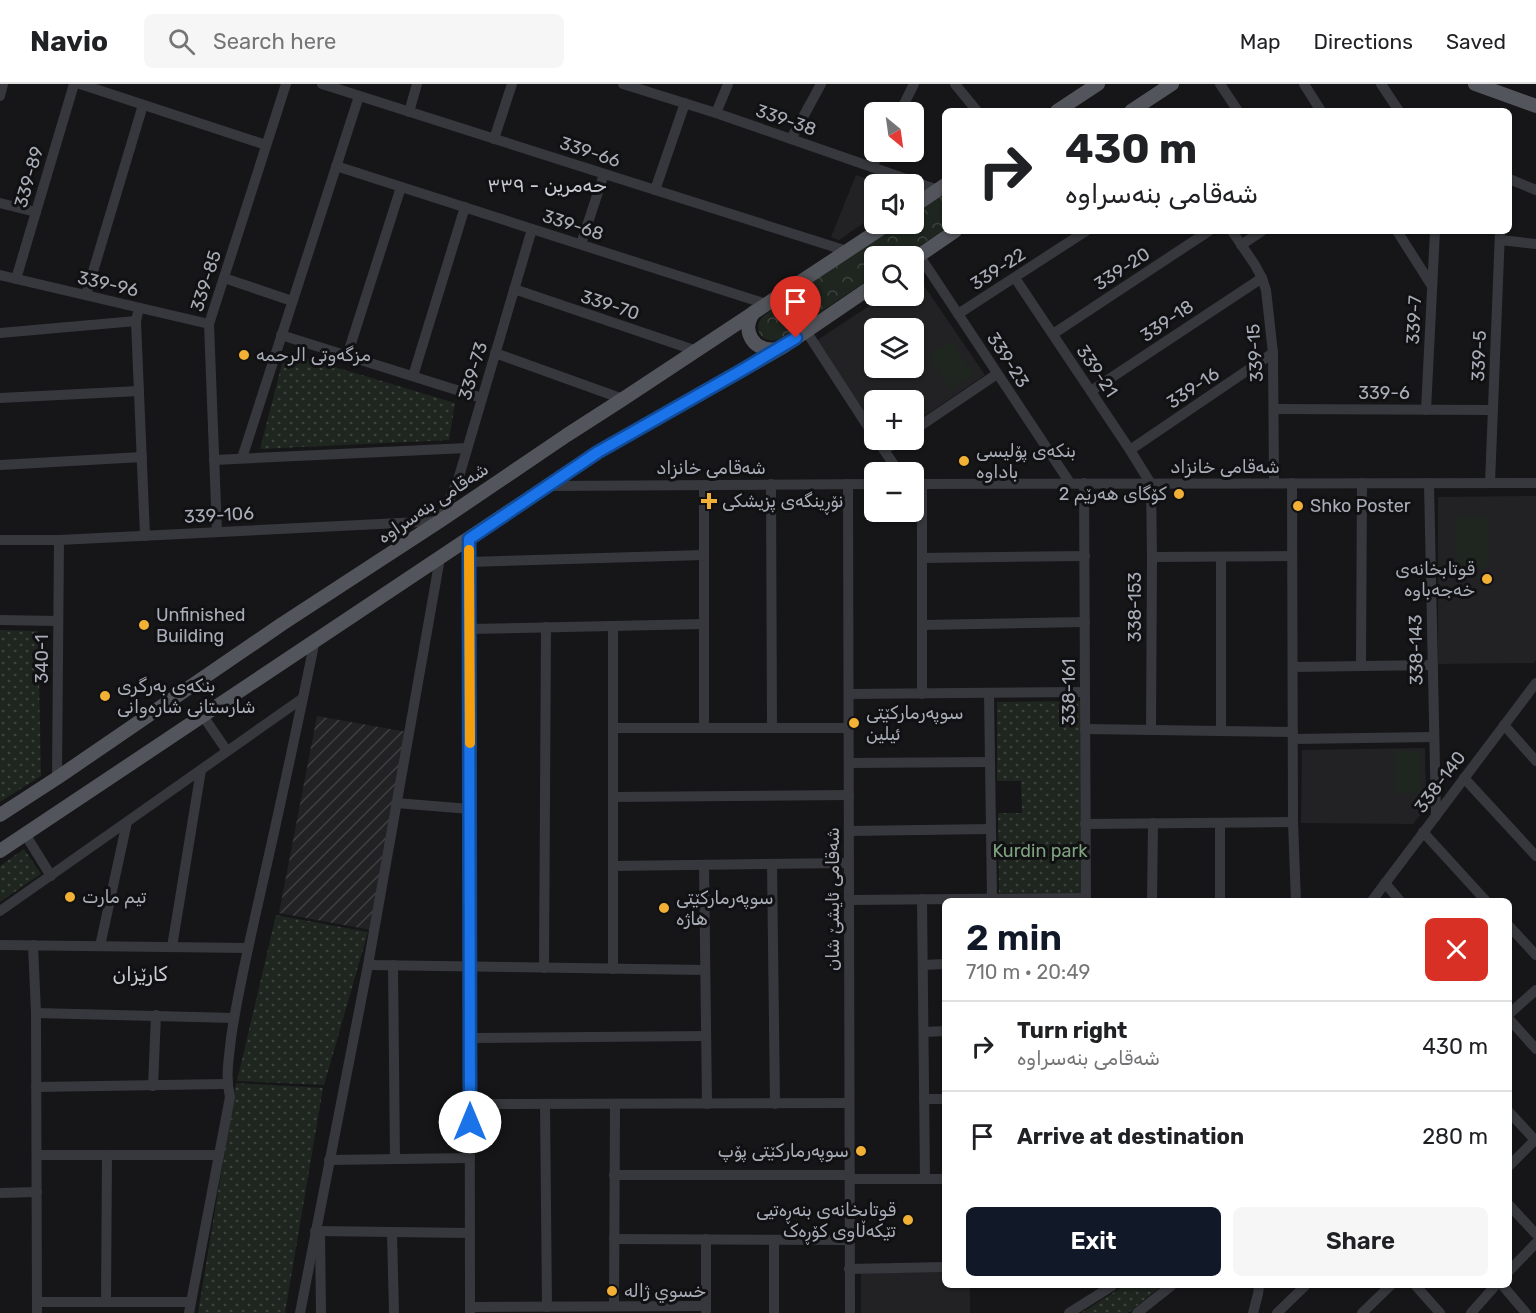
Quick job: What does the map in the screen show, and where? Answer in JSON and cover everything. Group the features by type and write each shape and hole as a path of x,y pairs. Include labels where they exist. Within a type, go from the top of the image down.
{"main road":[{"path":"1062,108 1098,84"},
{"path":"1149,106 1172,84"},
{"path":"1475,84 1536,106"},
{"path":"924,199 941,187"},
{"name":"شەقامی بنەسراوە","path":"2,812 57,778 282,624 873,234"},
{"path":"924,252 950,234"},
{"path":"0,851 598,452 784,346 864,292"},
{"path":"761,307 751,317 748,327 749,334 754,342 768,350 784,346"}],"street":[{"path":"0,96 3,84"},
{"name":"339-89","path":"16,279 74,84"},
{"path":"80,84 266,145"},
{"name":"339-85","path":"217,532 209,324 286,84"},
{"name":"339-66","path":"322,84 345,87 359,96 847,251"},
{"path":"409,112 417,84"},
{"path":"494,139 512,84"},
{"name":"339-38","path":"623,84 716,112 872,167 941,187"},
{"path":"716,112 728,84"},
{"path":"791,139 820,84"},
{"path":"905,102 914,84"},
{"path":"955,84 975,108"},
{"path":"1220,84 1236,108"},
{"path":"1304,84 1319,108"},
{"path":"1382,84 1397,108"},
{"path":"242,458 359,96"},
{"path":"655,190 685,103"},
{"path":"86,295 143,105"},
{"path":"872,167 875,162"},
{"name":"339-68","path":"336,166 581,244 761,307"},
{"path":"581,244 604,174"},
{"path":"1512,180 1536,190"},
{"path":"347,356 401,186"},
{"path":"0,203 36,213"},
{"path":"413,376 465,207"},
{"name":"339-73","path":"440,521 458,480 532,229"},
{"name":"339-22","path":"958,314 1081,234"},
{"name":"339-20","path":"1053,334 1204,234"},
{"name":"339-15","path":"1234,234 1262,278 1266,290 1273,353 1274,483"},
{"path":"1241,245 1258,234"},
{"path":"1399,234 1432,286"},
{"name":"339-7","path":"1426,410 1435,234"},
{"path":"1500,236 1536,244"},
{"name":"339-5","path":"1490,483 1500,236"},
{"name":"339-23","path":"924,268 958,314 1070,483"},
{"name":"339-96","path":"0,275 209,324"},
{"path":"224,278 292,301"},
{"name":"339-21","path":"1015,278 1151,484"},
{"name":"339-18","path":"1091,391 1262,278"},
{"name":"339-70","path":"514,289 697,351"},
{"path":"139,308 136,321 145,536"},
{"path":"0,333 136,321"},
{"path":"807,331 864,419"},
{"path":"281,335 482,398"},
{"path":"495,353 623,399"},
{"name":"339-16","path":"1130,450 1273,353"},
{"path":"924,423 997,374"},
{"path":"0,398 139,392"},
{"name":"339-6","path":"1274,409 1493,410"},
{"path":"214,460 467,448"},
{"path":"884,450 892,462"},
{"path":"0,465 142,457"},
{"name":"338-161","path":"1084,483 1086,898"},
{"path":"1292,483 1293,822 1296,898"},
{"path":"1361,666 1362,483"},
{"name":"338-143","path":"1429,483 1436,816"},
{"name":"شەقامی خانزاد","path":"924,484 1536,483"},
{"path":"771,484 772,728"},
{"name":"شەقامی ئایشێ شان","path":"848,484 850,1313"},
{"name":"شەقامی خانزاد","path":"547,486 864,484"},
{"name":"338-153","path":"1151,484 1151,730"},
{"path":"704,485 704,728"},
{"name":"339-106","path":"0,540 59,540 440,521"},
{"path":"920,522 922,694"},
{"path":"469,539 470,1310 547,1306 706,1310 706,1239"},
{"name":"340-1","path":"57,778 59,540"},
{"path":"469,562 704,555"},
{"path":"922,558 1085,556"},
{"path":"1152,557 1293,556"},
{"path":"1221,557 1221,731"},
{"path":"300,1313 318,1231 329,1160 368,965 440,558"},
{"path":"0,620 58,621"},
{"path":"922,625 1085,622"},
{"path":"469,629 704,624"},
{"path":"612,626 613,969"},
{"path":"544,968 546,627"},
{"path":"33,945 36,1013 37,1308 106,1302 190,1308 230,1097 226,1084 234,1018 315,640"},
{"path":"1293,667 1433,666"},
{"name":"338-140","path":"1374,898 1536,683"},
{"path":"849,694 1085,692"},
{"path":"990,693 992,898"},
{"path":"0,911 303,698"},
{"path":"203,716 227,751"},
{"path":"1504,725 1536,761"},
{"path":"613,728 849,728"},
{"path":"1085,729 1221,731 1293,736 1433,737"},
{"path":"849,763 990,762"},
{"path":"172,947 201,770"},
{"path":"1464,778 1536,856"},
{"path":"613,797 849,795"},
{"path":"396,803 470,809"},
{"path":"100,946 127,822"},
{"path":"1085,824 1293,822"},
{"path":"1220,823 1220,898"},
{"path":"1152,898 1153,824"},
{"path":"849,831 991,829"},
{"path":"1423,832 1483,898"},
{"path":"25,834 51,876"},
{"path":"613,866 849,863"},
{"path":"772,864 775,1104"},
{"path":"705,865 706,1104"},
{"path":"1384,884 1397,898"},
{"path":"922,899 925,1179"},
{"path":"849,900 942,899"},
{"path":"1512,929 1536,955"},
{"path":"0,945 248,948"},
{"path":"923,965 942,964"},
{"path":"368,965 705,970"},
{"path":"393,965 395,1159"},
{"path":"1512,1011 1536,990"},
{"path":"36,1013 234,1018"},
{"path":"153,1086 156,1015"},
{"path":"1512,1022 1536,1049"},
{"path":"924,1032 942,1031"},
{"path":"470,1038 706,1036"},
{"path":"36,1087 226,1084"},
{"path":"924,1099 942,1099"},
{"path":"470,1104 849,1103"},
{"path":"545,1104 547,1306"},
{"path":"614,1306 615,1104"},
{"path":"1512,1115 1536,1140 1512,1163"},
{"path":"37,1155 219,1155"},
{"path":"106,1155 106,1302"},
{"path":"329,1160 470,1158"},
{"path":"614,1175 942,1179"},
{"path":"0,1193 37,1192"},
{"path":"1512,1209 1536,1234"},
{"path":"318,1231 470,1233"},
{"path":"318,1231 321,1313"},
{"path":"392,1232 394,1313"},
{"path":"614,1239 850,1240"},
{"path":"774,1240 774,1313"},
{"path":"1512,1268 1536,1244"},
{"path":"849,1269 942,1267"},
{"path":"1069,1313 1108,1288"},
{"path":"1137,1313 1168,1288"},
{"path":"1251,1312 1259,1288"},
{"path":"1277,1313 1303,1288"},
{"path":"1362,1313 1388,1288"},
{"path":"1418,1288 1440,1313"},
{"path":"1471,1313 1493,1288"},
{"path":"1505,1288 1526,1313"}],"shaded area":[{"path":"856,175 864,178 864,223 839,240 831,237"},
{"path":"924,286 985,375 924,416 924,390 864,390 864,416 816,341 869,306 924,306"},
{"name":"قوتابخانەی خەجەباوە","path":"1536,496 1536,660 1534,663 1438,664 1438,497"},
{"path":"317,716 407,732 371,930 279,913"},
{"path":"1425,748 1426,808 1413,824 1301,823 1302,750"},
{"path":"942,1272 942,1288 970,1288 970,1313 861,1313 861,1273"}],"green space":[{"path":"942,191 942,231 919,246 864,246 864,283 780,339 769,340 761,336 758,327 762,317 806,283 879,234 924,234 924,203"},
{"path":"951,341 974,374 951,390 928,356"},
{"path":"285,352 455,403 449,440 260,449"},
{"path":"1456,517 1489,517 1489,568 1456,568"},
{"path":"0,630 38,631 41,776 0,802"},
{"name":"Kurdin park","path":"1080,701 1081,893 999,893 998,813 1022,813 1021,781 997,781 997,702"},
{"path":"1394,751 1421,751 1421,793 1394,793"},
{"path":"24,849 41,874 0,902 0,866"},
{"path":"276,915 368,932 324,1085 237,1081"},
{"path":"236,1083 323,1088 285,1313 198,1313"},
{"path":"1121,1288 1159,1288 1128,1313 1081,1313"}],"slow traffic":[{"path":"469,550 470,743"}],"place":[{"name":"مزگەوتی الرحمە","path":"244,355"},
{"name":"بنکەی پۆلیسی باداوە","path":"964,461"},
{"name":"کۆگای هەرێم 2","path":"1179,494"},
{"name":"نۆڕینگەی پزیشکی","path":"709,501"},
{"name":"Shko Poster","path":"1298,506"},
{"name":"قوتابخانەی خەجەباوە","path":"1487,579"},
{"name":"Unfinished Building","path":"144,625"},
{"name":"بنكەی بەرگری شارستانی شارەوانی","path":"105,696"},
{"name":"سوپەرمارکێتی ئیلین","path":"854,723"},
{"name":"تيم مارت","path":"70,897"},
{"name":"سوپەرمارکێتی هاژە","path":"664,908"},
{"name":"سوپەرمارکێتی پۆپ","path":"861,1151"},
{"name":"قوتابخانەی بنەڕەتیی تێکەڵاوی کۆڕەک","path":"908,1220"},
{"name":"خسوي ژاله","path":"612,1291"}],"district":[{"name":"حەمرین - ٣٣٩","path":"547,185"},
{"name":"کارێزان","path":"140,974"}],"route":[{"path":"470,1122 469,539 598,452 796,338"}]}
